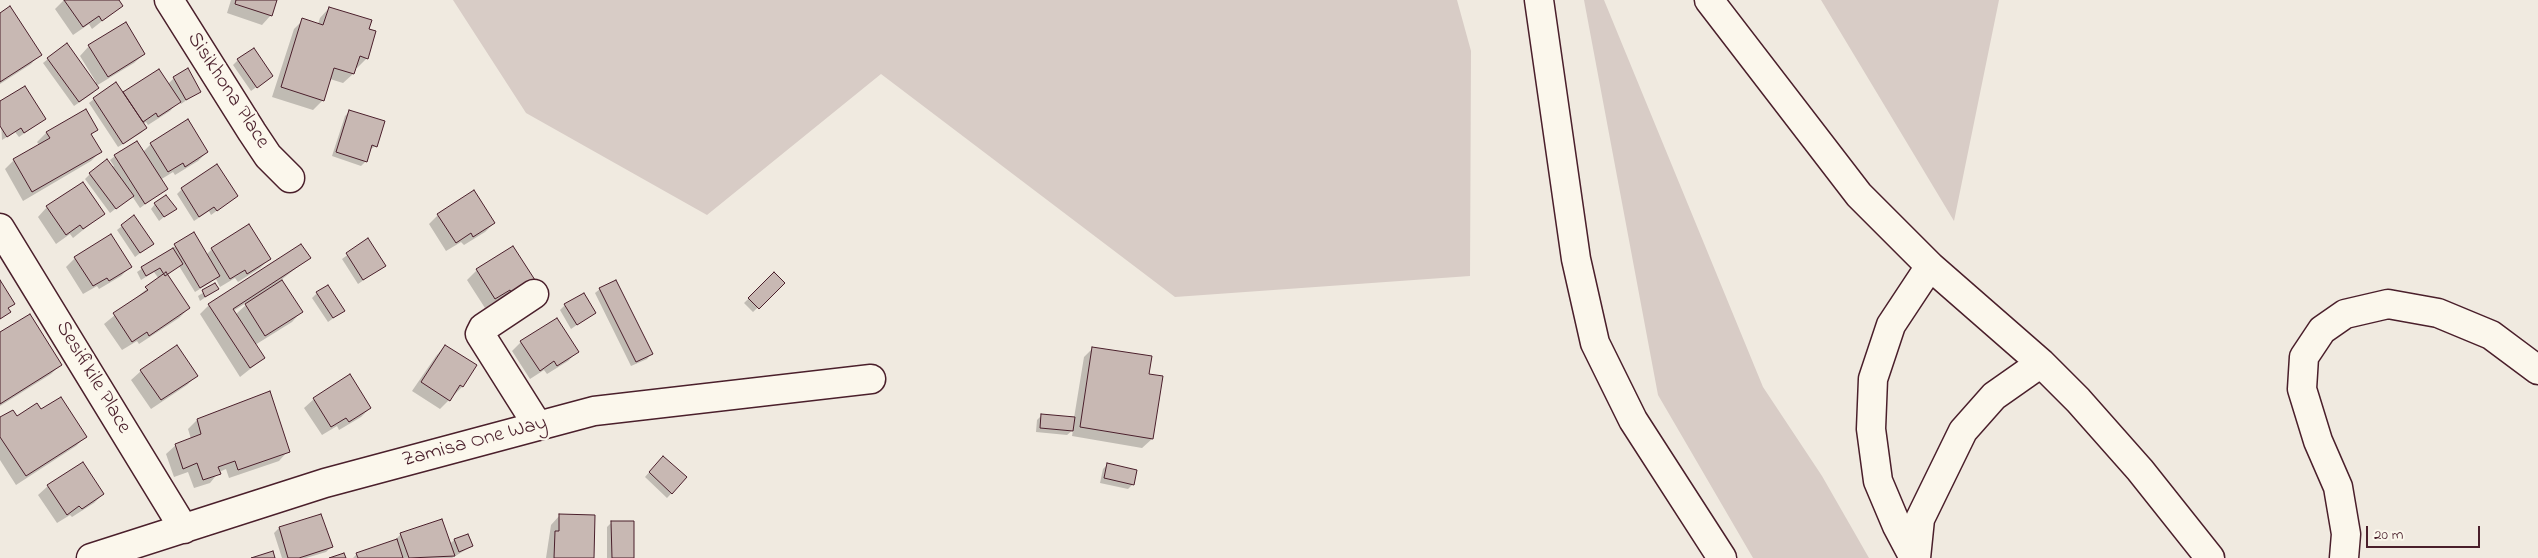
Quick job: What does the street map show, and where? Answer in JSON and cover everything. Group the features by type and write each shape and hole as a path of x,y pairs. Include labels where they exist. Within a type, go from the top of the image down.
{"street":[{"name":"Sisikhona Place","path":"169,0 268,156 290,178"},
{"path":"1539,0 1576,259 1596,343 1633,420 1722,558"},
{"path":"1709,0 1859,194 1930,266 2041,363 2140,470 2210,558"},
{"name":"Sesifikile Place","path":"0,228 184,529"},
{"path":"1915,558 1897,526 1878,480 1871,429 1873,379 1891,325 1930,266"},
{"path":"534,294 483,328 480,334 538,426"},
{"path":"2344,558 2346,534 2338,487 2318,441 2302,389 2304,358 2322,330 2345,314 2388,304 2438,313 2491,335 2538,370"},
{"path":"1915,558 1920,519 1963,430 1994,396 2041,363"},
{"name":"Zamisa One Way","path":"91,558 325,483 594,411 870,379"}],"shaded area":[{"path":"453,0 1457,0 1471,51 1470,276 1175,297 881,74 707,215 526,113"},
{"path":"1584,0 1604,0 1763,387 1822,476 1869,558 1753,558 1658,395"},
{"path":"1821,0 1999,0 1954,221"}],"building":[{"path":"64,0 119,0 123,6 102,21 99,16 83,27"},
{"path":"236,0 277,0 272,16 235,4"},
{"path":"10,6 42,55 0,82 0,13"},
{"path":"329,7 372,20 369,29 376,31 368,59 360,56 354,74 334,68 324,101 281,87 302,18 323,25"},
{"path":"126,22 145,54 108,77 88,45"},
{"path":"67,43 99,88 79,102 47,58"},
{"path":"254,48 273,76 257,88 237,59"},
{"path":"188,68 201,92 186,100 173,77"},
{"path":"159,69 181,102 158,117 156,113 143,122 123,92"},
{"path":"116,82 147,128 123,144 93,98"},
{"path":"25,86 46,119 24,133 21,128 7,137 0,126 0,101"},
{"path":"86,109 98,130 91,134 102,152 32,192 13,159 50,138 46,132"},
{"path":"349,110 385,121 377,147 372,145 367,162 336,152"},
{"path":"188,119 208,152 185,167 183,163 168,172 150,143"},
{"path":"137,141 168,189 145,204 114,155"},
{"path":"107,159 134,196 116,209 89,173"},
{"path":"217,164 238,196 217,211 214,207 199,217 181,188"},
{"path":"83,182 105,214 83,229 80,225 66,235 46,206"},
{"path":"474,190 495,223 473,237 471,233 456,243 437,214"},
{"path":"166,195 177,209 164,217 154,203"},
{"path":"134,215 154,244 140,253 121,225"},
{"path":"249,224 271,259 247,274 245,270 230,279 211,248"},
{"path":"194,232 220,276 200,288 174,244"},
{"path":"111,234 132,267 109,281 107,278 93,286 74,257"},
{"path":"368,238 386,266 363,280 346,253"},
{"path":"301,244 311,258 233,309 265,358 250,368 208,304"},
{"path":"513,246 535,280 512,294 510,290 495,299 476,269"},
{"path":"173,248 183,264 165,276 160,268 146,276 141,267"},
{"path":"166,272 190,308 149,336 147,332 132,342 113,313 148,290 145,287"},
{"path":"774,272 785,283 759,309 748,298"},
{"path":"0,280 15,304 8,308 11,312 0,319"},
{"path":"282,280 303,312 265,336 245,304"},
{"path":"616,280 653,354 636,362 599,288"},
{"path":"215,283 219,289 205,297 202,290"},
{"path":"328,285 345,311 333,318 316,292"},
{"path":"584,293 596,313 577,325 564,304"},
{"path":"30,314 62,365 0,404 0,332"},
{"path":"557,318 579,352 557,366 554,361 540,371 520,341"},
{"path":"177,345 198,376 161,400 140,370"},
{"path":"445,345 477,365 463,387 460,385 450,401 421,382"},
{"path":"1092,347 1152,356 1149,374 1163,376 1153,439 1080,427"},
{"path":"350,374 371,408 349,422 346,418 331,427 313,398"},
{"path":"270,391 290,452 238,470 235,461 218,467 221,474 203,480 197,463 183,469 175,444 201,434 197,419"},
{"path":"61,397 87,437 26,476 0,437 0,417 13,410 17,416 37,403 41,409"},
{"path":"1041,414 1075,417 1073,431 1040,428"},
{"path":"663,456 687,477 672,494 649,472"},
{"path":"83,462 104,494 82,509 79,506 67,515 47,485"},
{"path":"1107,463 1137,470 1134,485 1104,478"},
{"path":"321,514 333,547 299,558 288,558 279,527"},
{"path":"559,514 595,515 594,558 554,558 555,531 559,531"},
{"path":"442,519 455,556 409,558 400,533"},
{"path":"611,521 634,521 634,558 612,558"},
{"path":"468,534 473,546 459,552 454,539"},
{"path":"397,539 403,558 358,558 356,553"},
{"path":"273,551 275,558 251,558"},
{"path":"344,553 346,558 329,558"}]}
